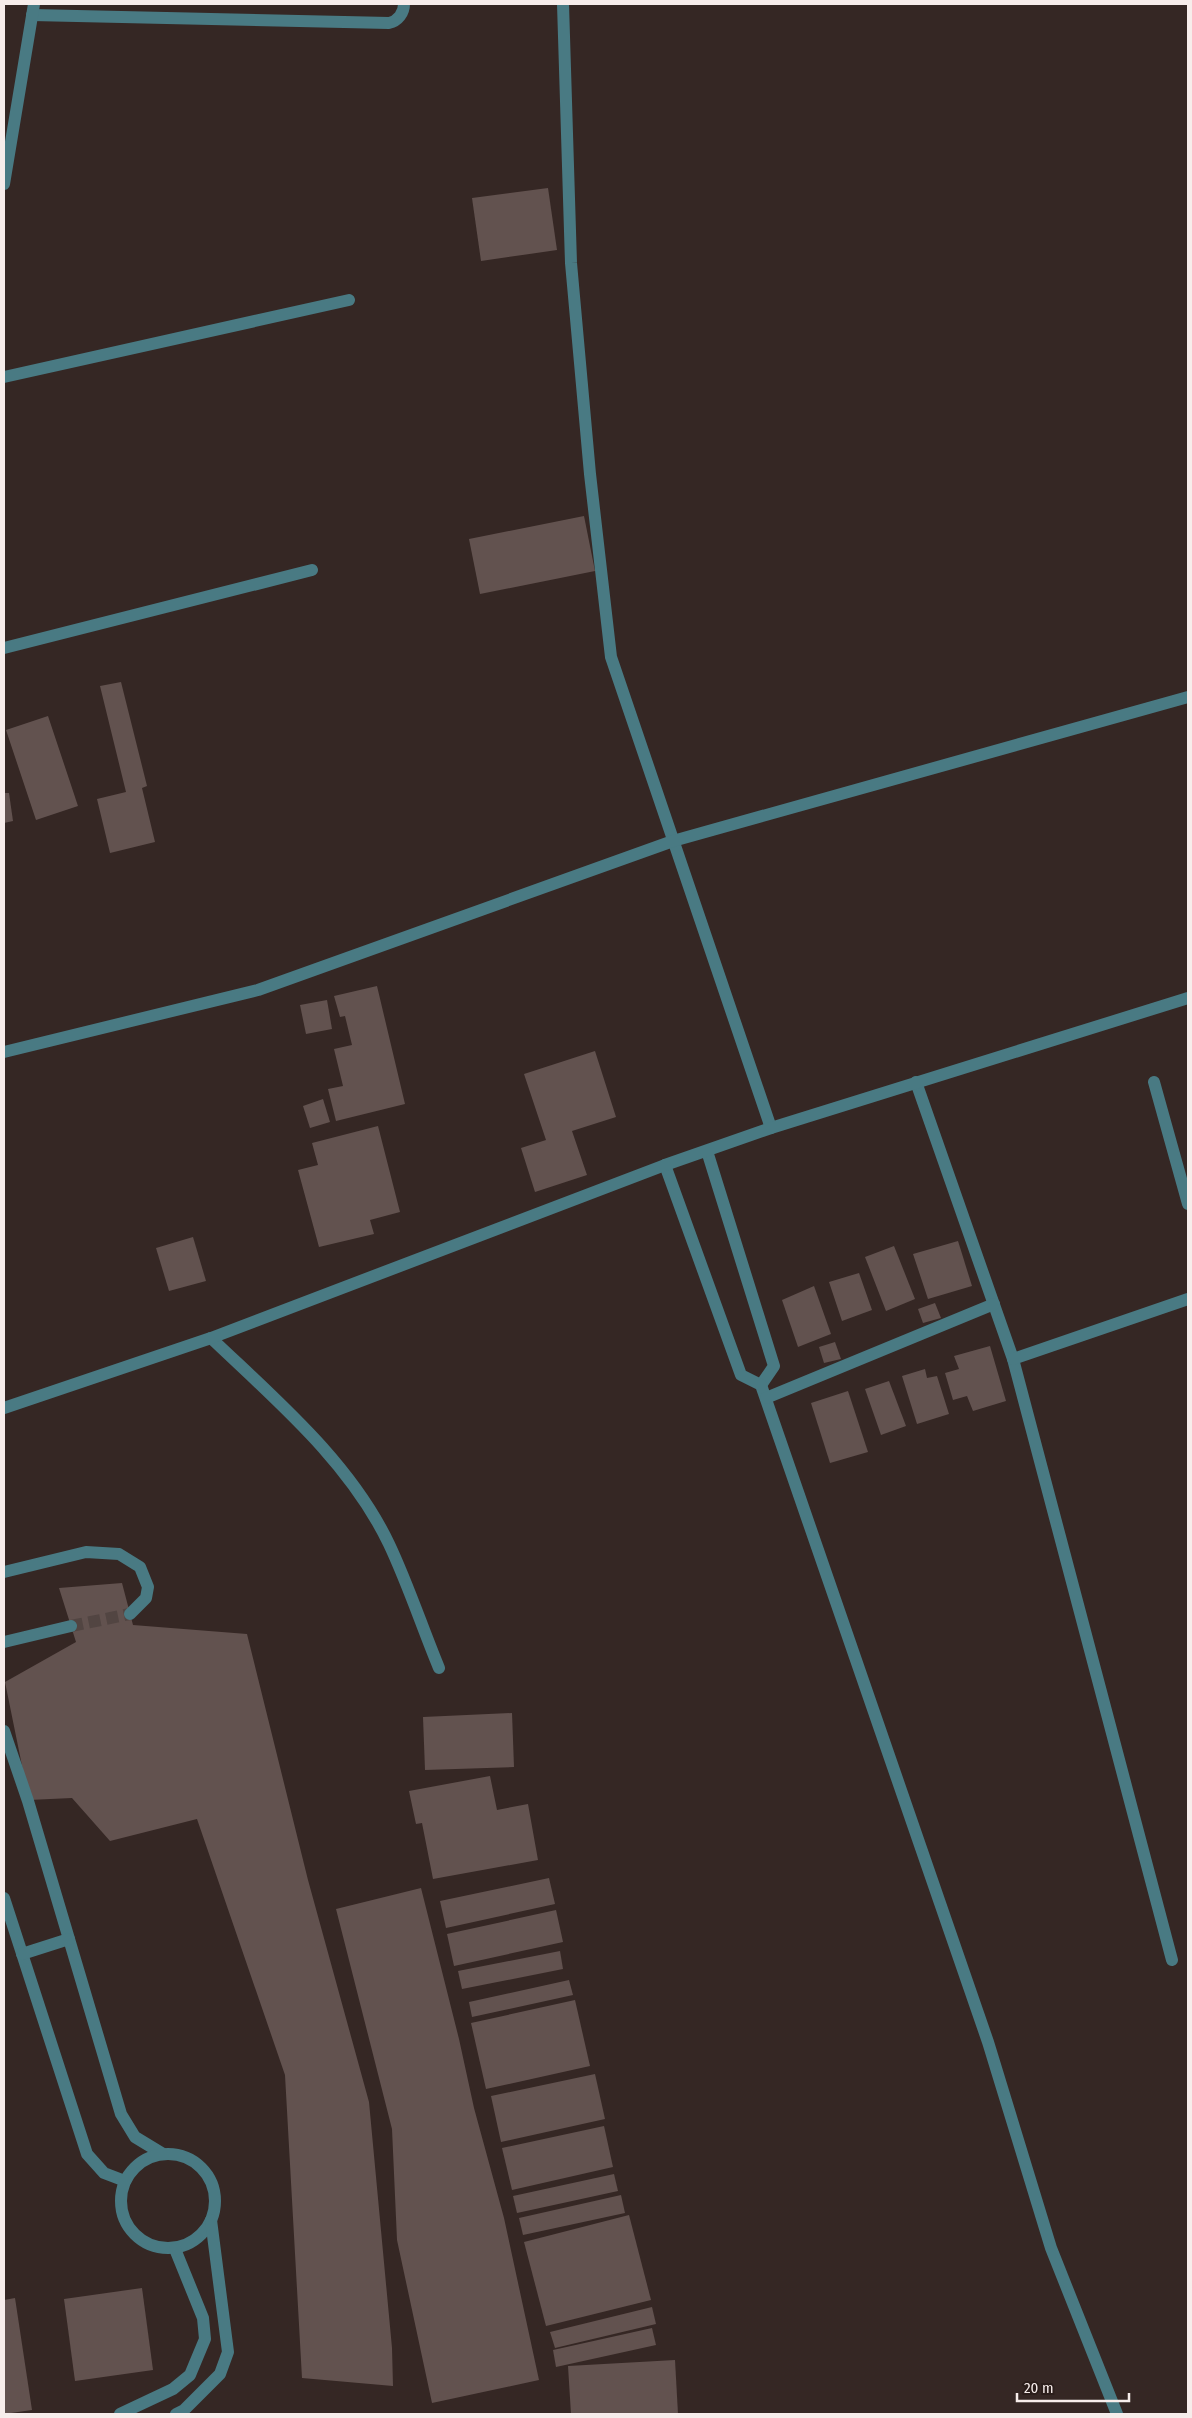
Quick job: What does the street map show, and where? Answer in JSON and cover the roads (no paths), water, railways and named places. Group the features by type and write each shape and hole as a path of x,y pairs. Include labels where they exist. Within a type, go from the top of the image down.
{"street":[{"path":"4,184 33,9 393,22 402,14 404,4"},
{"path":"563,4 571,263 590,474 611,657 771,1128"},
{"path":"4,377 349,300"},
{"path":"4,648 312,570"},
{"path":"4,1052 258,990 673,841 1188,698"},
{"path":"4,1408 211,1338 665,1165 771,1128 1188,998"},
{"path":"916,1082 1013,1359 1172,1960"},
{"path":"1154,1082 1188,1204"},
{"path":"707,1151 774,1366 762,1385"},
{"path":"665,1165 742,1375 762,1385 988,2042 1051,2248 1117,2414"},
{"path":"1013,1359 1188,1300"},
{"path":"766,1398 994,1304"},
{"path":"211,1338 308,1433 336,1463 356,1489 389,1543 439,1668"},
{"path":"4,1572 86,1552 119,1554 140,1567 148,1587 146,1598 130,1614"},
{"path":"4,1642 71,1626"},
{"path":"4,1732 28,1801 120,2114 136,2137 163,2154"},
{"path":"4,1898 87,2154 104,2173 125,2182"},
{"path":"22,1954 69,1939"},
{"path":"163,2154 179,2155 193,2162 205,2173 213,2188 215,2204 210,2220 202,2234 175,2248 157,2246 142,2240 130,2228 122,2214 120,2198 125,2182 133,2168 147,2158 163,2154"},
{"path":"176,2414 184,2410 220,2374 228,2352 210,2220"},
{"path":"120,2414 174,2388 190,2375 205,2339 203,2318 175,2248"}],"tunnel":[{"path":"71,1626 130,1614"}]}
